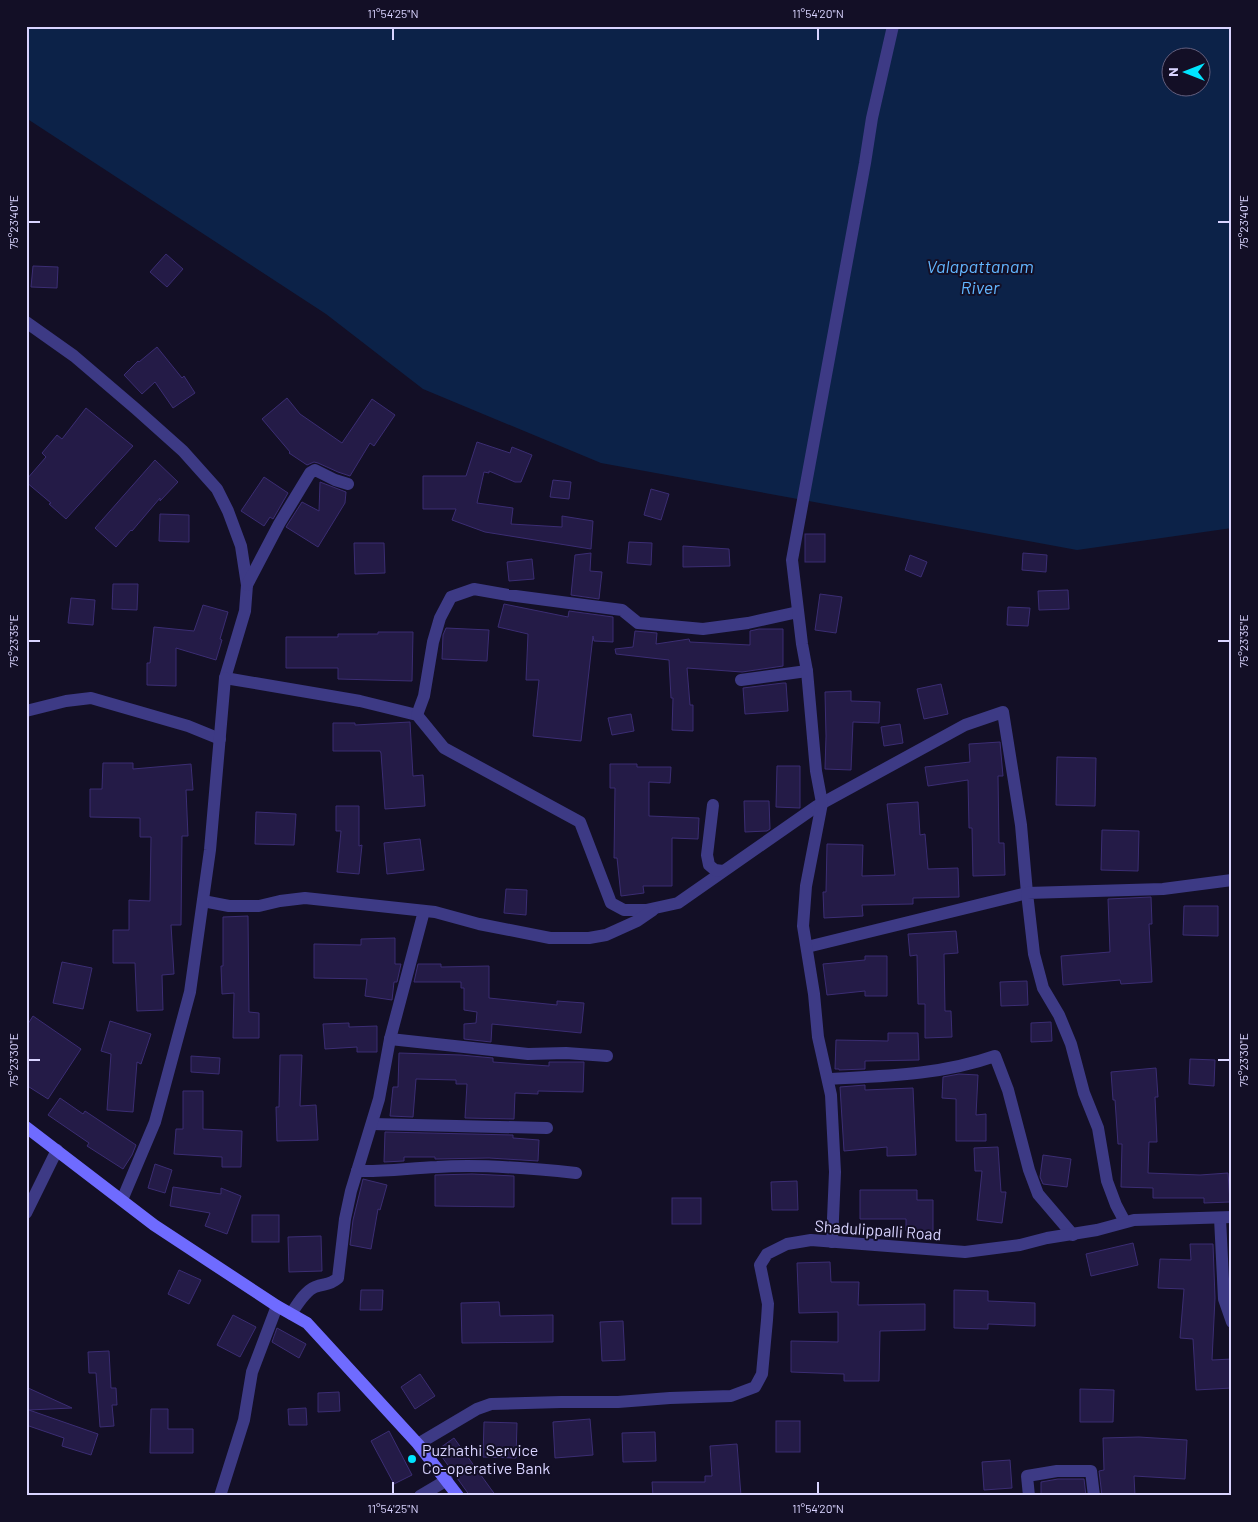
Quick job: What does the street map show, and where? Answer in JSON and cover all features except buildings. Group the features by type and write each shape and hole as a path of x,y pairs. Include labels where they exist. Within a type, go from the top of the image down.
{"main road":[{"path":"26,1127 154,1225 277,1306 307,1323 418,1444 448,1480 458,1496"}],"street":[{"path":"832,1242 835,1172 831,1095 818,1037 803,926 806,886 822,803 816,771 807,671 792,560 864,173 872,118 893,26"},
{"path":"26,322 74,356 183,451 203,472 217,490 228,512 241,546 247,585 245,611 225,678 210,850 190,992 154,1122 122,1200"},
{"path":"247,585 279,524 310,473 315,470 348,484"},
{"path":"417,716 424,696 433,642 440,618 452,598 474,589 622,610 638,622 703,630 798,612"},
{"path":"741,680 807,671"},
{"path":"225,678 360,701 417,716 444,748 580,822 611,903 624,910 646,910 678,902 822,803 965,725 1003,712 1021,825 1034,954 1043,988 1059,1015 1071,1044 1084,1093 1098,1128 1107,1181 1116,1206 1125,1222"},
{"path":"26,711 66,701 91,698 188,726 220,739"},
{"path":"713,805 707,855 709,865 715,870 723,872"},
{"path":"807,947 1027,893 1163,889 1232,880"},
{"path":"203,901 229,906 259,906 305,898 435,912 518,933 550,938 589,938 606,935 637,921 657,907"},
{"path":"291,1314 302,1298 315,1287 332,1284 338,1278 344,1219 364,1144 379,1099 390,1039 424,911"},
{"path":"390,1039 528,1054 566,1053 607,1056"},
{"path":"828,1079 900,1075 938,1070 974,1063 995,1056 1008,1090 1029,1170 1038,1194 1072,1235"},
{"path":"372,1124 547,1128"},
{"path":"26,1213 57,1150"},
{"path":"357,1171 373,1172 439,1166 471,1166 576,1173"},
{"path":"1226,1218 1224,1299 1232,1322"},
{"name":"Shadulippalli Road","path":"418,1444 478,1409 491,1404 618,1402 731,1396 755,1387 762,1374 768,1304 760,1265 767,1254 787,1244 812,1240 965,1252 1020,1245 1125,1222 1148,1219 1191,1220 1226,1218"},
{"path":"220,1496 244,1420 252,1372 277,1306"},
{"path":"1029,1496 1026,1476 1057,1471 1091,1471 1094,1496"},
{"path":"420,1496 448,1480"}],"water":[{"name":"Valapattanam River","path":"26,26 1232,26 1232,528 1077,550 601,463 423,389 326,314 26,118"}],"place":[{"name":"Puzhathi Service Co-operative Bank","path":"412,1459"}]}
